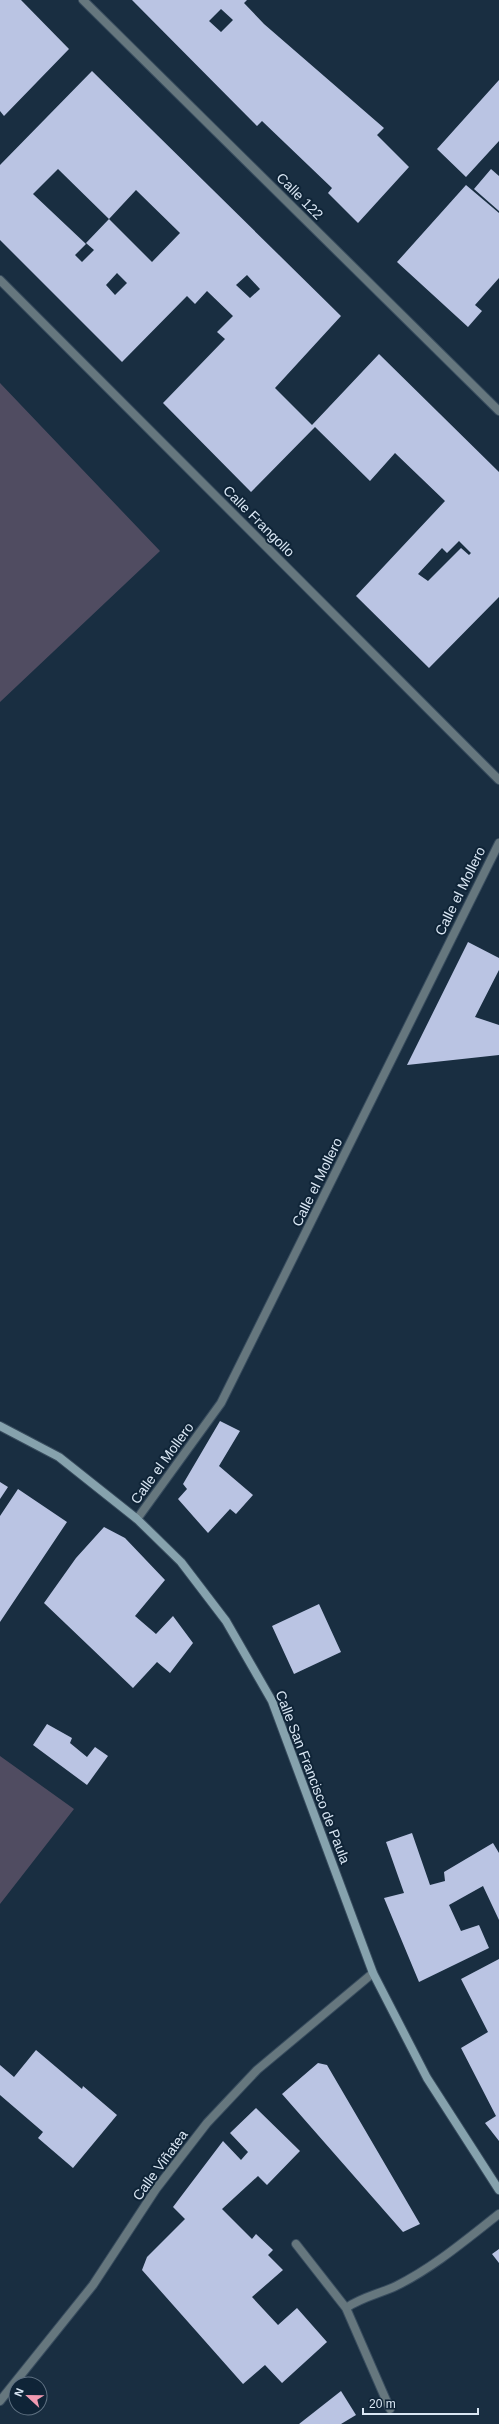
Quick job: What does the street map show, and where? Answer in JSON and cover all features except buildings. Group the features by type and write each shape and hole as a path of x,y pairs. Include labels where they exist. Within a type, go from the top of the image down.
{"main road":[{"name":"Calle San Francisco de Paula","path":"0,1426 59,1457 137,1520 181,1562 226,1621 272,1701 373,1973 427,2078 499,2190"}],"street":[{"name":"Calle 122","path":"83,0 499,411"},
{"name":"Calle Frangollo","path":"0,280 499,780"},
{"name":"Calle el Mollero","path":"137,1520 221,1403 499,843"},
{"name":"Calle Viñatea","path":"0,2401 93,2285 156,2189 207,2123 257,2070 373,1973"},
{"path":"346,2308 358,2300 396,2286 451,2251 499,2214"},
{"path":"296,2244 346,2308 390,2409"}],"shaded area":[{"path":"0,383 160,551 0,702"},
{"path":"0,1756 74,1809 0,1904"}]}
